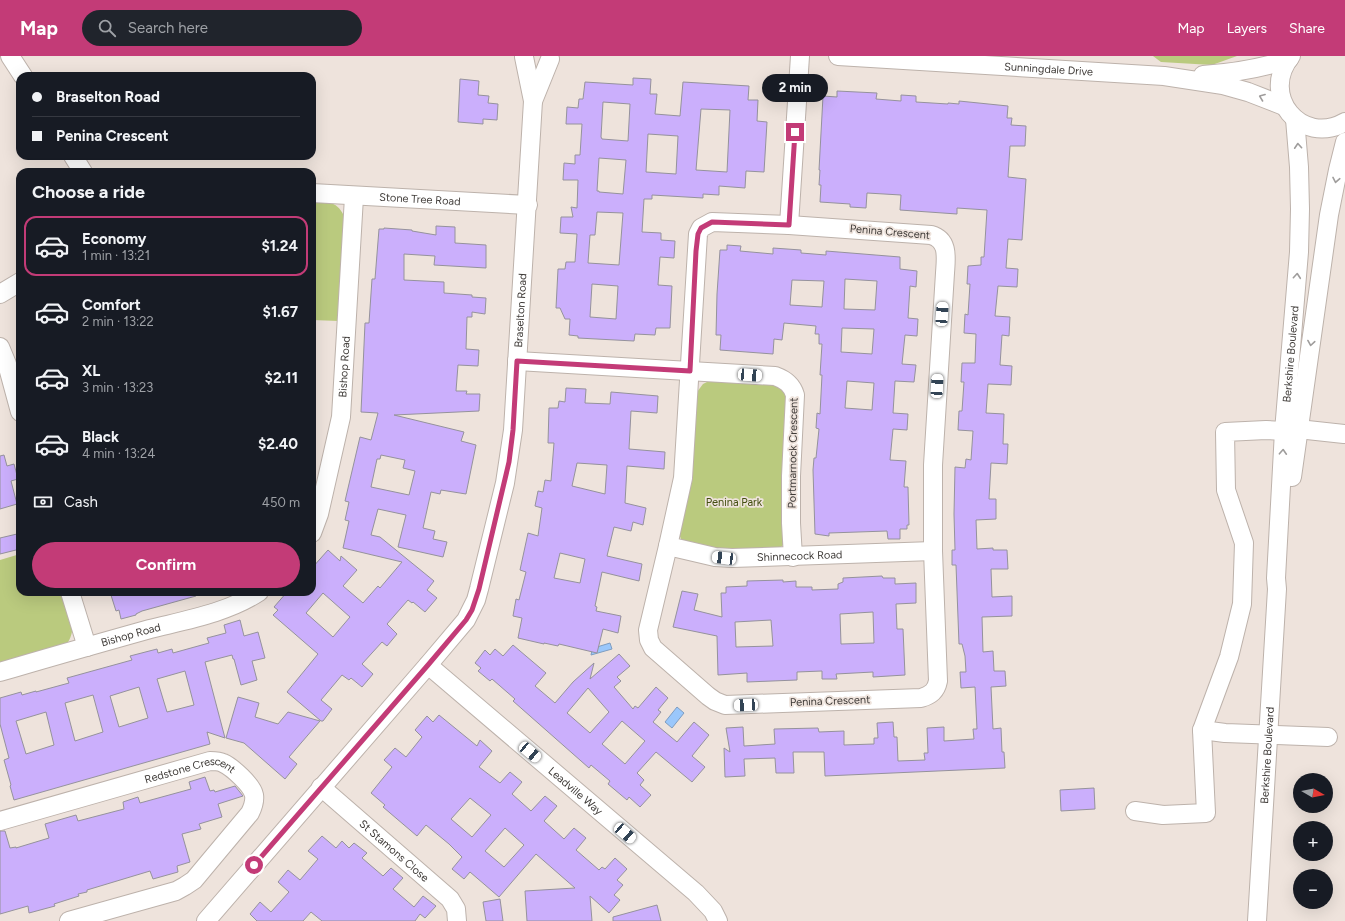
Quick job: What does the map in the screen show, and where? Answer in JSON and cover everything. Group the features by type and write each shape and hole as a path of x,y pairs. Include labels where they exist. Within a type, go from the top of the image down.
{"street":[{"path":"10,56 20,72"},
{"path":"524,56 533,61 542,61 552,57"},
{"name":"Braselton Road","path":"206,921 466,620 476,600 509,462 513,430 528,205 533,101 524,56"},
{"path":"789,225 800,56"},
{"name":"Sunningdale Drive","path":"838,56 1064,63 1164,76 1223,85 1248,92 1290,113 1309,127 1321,129 1333,128 1345,122"},
{"name":"Braselton Road","path":"533,101 552,57"},
{"name":"Sunningdale Drive","path":"1164,76 1240,72 1261,68 1290,57"},
{"name":"Berkshire Boulevard","path":"1257,921 1277,589 1280,579 1291,430 1299,252 1300,181 1290,113 1280,93 1280,79 1283,68 1290,57"},
{"name":"Berkshire Boulevard","path":"1291,430 1317,305 1329,215 1345,142"},
{"name":"Stone Tree Road","path":"316,194 528,205"},
{"name":"Bishop Road","path":"316,524 320,514 341,417 354,197"},
{"name":"Penina Crescent","path":"712,222 789,225 931,235 941,240 944,244 946,249 945,273 933,465 933,552 938,681 937,687 929,696 921,698 732,706 725,705 715,701 658,653 650,644 648,630 683,478 690,371 698,234 701,228 712,222"},
{"path":"0,294 16,284"},
{"path":"0,347 7,364 16,397"},
{"name":"Portmarnock Crescent","path":"517,361 775,376 785,381 793,390 795,396 791,492 793,557"},
{"path":"1135,811 1163,815 1206,813 1202,730 1229,657 1242,604 1244,543 1226,490 1224,432 1291,430 1344,434"},
{"name":"Shinnecock Road","path":"668,546 724,558 933,552"},
{"path":"71,596 87,646"},
{"name":"Bishop Road","path":"0,672 87,646 215,612 240,597"},
{"name":"Leadville Way","path":"428,665 696,893 713,911 718,921"},
{"path":"1202,730 1225,733 1328,737"},
{"name":"Redstone Crescent","path":"0,821 210,762 217,761 228,766 248,784 254,794 254,802 250,813 194,880 176,891 69,921"},
{"name":"St Stamons Close","path":"321,787 450,900 456,910 457,921"}],"green space":[{"path":"1153,56 1237,56 1212,65 1161,62"},
{"path":"316,200 336,205 345,218 339,321 316,320"},
{"name":"Penina Park","path":"709,381 779,385 787,394 784,544 779,549 727,552 682,541 678,532 697,392 703,384"},
{"path":"16,555 16,596 65,596 72,619 72,632 66,645 0,667 0,560"}],"water":[{"path":"610,643 612,649 591,655 593,646 597,647"},
{"path":"677,707 684,713 672,728 665,722"}],"building":[{"path":"633,78 651,79 650,94 657,94 655,114 680,116 683,82 749,86 748,100 758,100 757,121 767,122 764,172 746,171 745,188 719,186 719,195 703,194 703,198 652,195 652,199 644,199 642,232 661,233 661,240 675,241 674,258 660,257 658,285 672,286 670,328 656,328 655,335 635,334 634,341 578,338 578,336 569,335 570,319 565,319 560,308 556,308 558,269 565,269 566,262 575,262 577,234 560,233 561,217 573,217 571,207 577,208 578,180 563,180 564,163 575,164 575,155 580,155 582,124 566,124 567,107 578,108 579,99 583,99 585,82 633,85","holes":["603,102 630,104 628,141 602,139","701,109 730,110 727,172 696,170","648,134 678,136 676,174 646,172","599,158 626,160 623,194 597,191","597,212 623,213 619,265 588,263 590,235 595,235","592,284 618,286 616,319 590,317"]},
{"path":"460,79 479,81 478,95 489,96 488,103 498,104 497,120 483,119 483,124 458,122"},
{"path":"837,91 877,93 876,99 901,101 901,95 916,96 916,102 959,104 959,101 1008,106 1007,118 1012,118 1011,125 1026,126 1025,146 1010,146 1008,177 1026,179 1022,240 1008,239 1006,268 1018,269 1017,287 998,286 995,316 1010,317 1009,336 1002,335 1000,365 1012,366 1011,385 988,384 986,413 1004,414 1003,444 1008,444 1007,464 991,463 989,499 996,499 996,519 976,520 977,549 993,548 993,550 1007,550 1008,569 991,569 992,597 1012,596 1012,616 982,617 983,652 993,651 994,671 1005,671 1006,686 991,687 993,729 1001,728 1002,752 1004,752 1005,768 825,776 824,752 793,752 794,773 776,773 775,758 744,759 745,776 725,777 724,748 730,752 726,728 743,727 744,746 775,744 774,729 818,728 819,732 844,731 844,745 874,744 874,738 878,738 877,723 893,722 894,737 897,737 898,761 925,760 924,753 928,753 927,728 944,727 944,741 974,739 973,729 977,729 975,687 961,688 960,672 966,672 965,656 962,644 959,644 956,565 952,565 952,550 955,550 955,467 965,468 966,459 971,460 973,431 958,430 959,411 962,411 964,382 961,382 962,363 975,363 976,334 964,333 965,314 968,315 970,284 967,284 968,266 981,265 981,257 984,257 987,210 957,208 957,214 900,210 901,195 867,193 866,208 850,207 850,204 820,202 821,185 819,185 819,170 823,96 837,97"},
{"path":"436,226 455,227 455,243 486,245 486,268 434,265 435,256 404,254 404,280 444,282 444,293 472,295 472,297 486,298 485,314 472,312 472,317 467,317 466,349 479,350 478,366 458,365 456,391 467,391 466,394 480,394 479,411 394,415 464,432 461,441 476,445 466,494 441,490 440,494 431,492 423,528 435,531 433,539 447,542 443,557 398,547 406,515 378,509 371,535 380,537 434,581 427,590 437,598 425,612 413,602 412,603 408,600 387,624 397,634 387,646 382,642 362,664 373,674 362,687 351,678 349,680 342,675 321,700 332,709 323,721 321,721 287,692 318,654 273,615 278,610 274,607 284,596 316,596 316,564 328,550 340,561 341,556 357,570 343,586 363,603 378,586 380,588 402,562 343,548 349,521 345,520 349,502 345,501 360,437 371,440 378,413 361,412 365,323 369,323 372,279 375,279 379,229 384,228 436,235","holes":["381,455 405,460 403,468 415,471 409,495 371,487 377,459 380,459","323,593 350,617 333,637 306,613"]},
{"path":"727,245 741,246 740,251 773,254 773,248 801,250 801,253 826,255 826,251 900,257 900,269 917,271 916,287 910,286 908,318 918,319 917,336 905,335 902,364 916,365 914,382 895,381 893,413 908,414 907,430 893,429 890,460 906,461 904,487 908,487 909,525 907,525 907,529 900,529 900,539 888,539 887,531 829,533 829,536 815,534 813,470 814,458 816,458 819,429 816,428 817,413 820,414 822,375 820,375 822,344 819,344 819,334 815,334 816,326 784,323 782,340 774,339 773,354 720,350 721,335 716,335 720,250 727,250","holes":["845,279 877,281 875,310 844,309","792,280 824,281 822,307 790,305","842,328 874,329 872,354 841,352","847,381 874,383 872,410 845,408"]},
{"path":"566,388 586,389 585,403 610,404 611,392 658,396 657,413 631,411 629,449 665,452 664,469 627,466 625,503 646,508 643,525 633,522 631,531 614,527 607,556 642,564 639,581 602,572 595,606 597,607 596,611 621,616 618,633 603,629 597,653 559,644 558,646 544,644 518,638 522,618 513,616 516,599 519,600 526,572 520,570 528,533 538,536 542,508 535,506 538,491 543,492 545,480 551,481 554,443 548,443 549,408 558,408 559,401 565,402","holes":["577,463 607,465 605,494 572,486","560,553 585,559 580,583 554,578"]},
{"path":"4,455 7,466 14,464 16,480 11,481 16,504 0,509 0,456"},
{"path":"16,534 16,550 0,554 0,538"},
{"path":"882,576 883,578 895,578 895,584 916,583 916,603 896,604 897,629 903,629 905,675 873,677 873,672 836,674 837,679 822,679 822,671 797,672 797,680 747,682 747,673 718,675 717,636 673,627 682,591 698,594 694,610 722,617 721,593 726,593 726,587 747,586 747,581 783,580 783,582 796,581 796,587 812,587 812,590 838,589 838,584 843,582 843,578","holes":["873,612 874,643 841,644 840,614","771,620 773,646 736,647 735,622"]},
{"path":"111,596 196,596 142,611 136,615 121,619 119,610 116,611"},
{"path":"240,620 244,636 258,632 265,658 252,661 257,680 241,685 232,655 205,662 225,738 207,732 210,744 14,800 4,760 9,758 0,724 0,698 21,692 22,695 36,692 69,683 67,678 132,660 130,656 157,649 158,653 172,649 173,653 209,643 207,638 226,633 224,625","holes":["185,671 194,705 167,712 157,679","139,687 148,718 119,727 110,696","93,695 103,732 75,741 65,703","46,712 54,745 26,754 16,721"]},
{"path":"513,645 546,673 535,686 555,703 573,682 594,663 590,679 619,654 630,666 617,677 621,681 614,687 633,709 635,706 638,708 656,687 668,698 658,710 661,712 653,722 677,742 694,722 709,735 692,756 705,767 692,782 656,752 637,773 644,780 640,785 651,795 640,807 629,797 627,800 608,784 610,781 591,765 589,768 513,701 515,699 492,679 490,681 478,671 481,668 475,663 485,650 490,655 495,649 503,656","holes":["588,688 609,712 590,733 567,713","622,721 645,741 625,764 602,744"]},
{"path":"238,697 259,703 255,717 278,724 288,712 320,721 289,757 297,764 285,779 244,743 226,738"},
{"path":"439,715 477,746 480,740 492,751 479,767 500,783 510,772 522,782 512,794 531,811 545,796 557,806 544,821 564,839 574,828 586,838 576,850 599,870 602,867 605,869 615,858 627,869 617,880 623,885 614,895 620,900 609,913 590,896 592,921 527,921 525,891 575,888 536,854 499,897 470,872 464,879 452,869 462,857 426,825 417,836 383,807 385,805 371,793 392,767 384,760 395,748 406,757 422,737 415,730 427,716 433,722","holes":["470,798 491,815 472,837 451,819","505,828 524,845 504,867 485,851"]},
{"path":"205,777 210,791 214,790 215,792 235,786 243,796 218,804 222,817 199,824 201,829 182,834 190,862 177,866 178,872 153,879 150,871 87,890 87,892 78,894 79,896 54,904 55,906 29,913 28,906 0,914 0,831 5,831 10,848 16,848 49,838 45,824 76,815 78,821 124,809 123,802 138,797 140,803 191,789 189,782"},
{"path":"1094,788 1095,809 1061,811 1060,790"},
{"path":"322,836 336,848 342,841 349,848 354,843 367,853 362,858 383,876 391,868 403,878 393,889 414,907 423,896 436,906 425,918 420,914 415,921 322,921 311,912 303,921 257,921 250,914 260,902 271,912 289,892 278,882 288,870 300,880 318,859 308,851"},
{"path":"500,899 503,921 486,921 483,902"},
{"path":"657,905 661,921 613,921 613,917"}],"route":[{"path":"254,865 428,665 466,620 472,610 479,589 509,462 513,430 517,361 690,371 698,234 701,228 712,222 789,225 795,132"}]}
